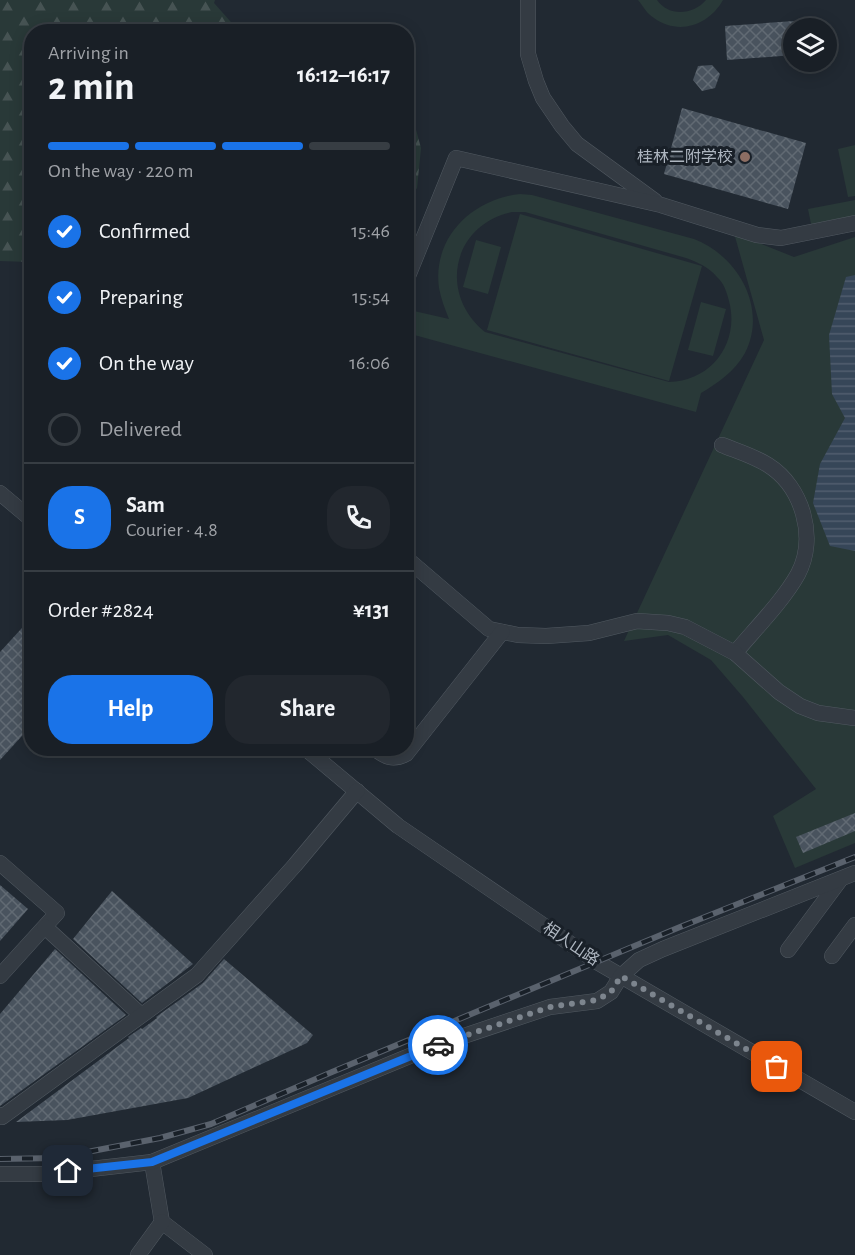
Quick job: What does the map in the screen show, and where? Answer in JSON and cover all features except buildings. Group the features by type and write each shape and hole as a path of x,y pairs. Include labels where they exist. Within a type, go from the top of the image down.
{"street":[{"path":"528,0 528,54 543,98 577,144 661,205"},
{"path":"414,261 456,158 661,205 757,235 781,238 855,223"},
{"path":"722,445 770,466 782,477 800,505 807,532 806,552 797,575 735,653"},
{"path":"0,493 24,513"},
{"path":"414,565 489,629 518,635 546,636 589,633 637,621 668,623 685,627 735,653 779,692 800,706 818,713 855,718"},
{"path":"414,744 502,632"},
{"name":"相人山路","path":"315,756 398,826 597,962 855,1112"},
{"path":"385,756 397,758 402,756"},
{"path":"0,1115 2,1117 197,975 357,791"},
{"path":"0,863 57,914 0,976"},
{"path":"0,1174 47,1173 152,1162 434,1046 550,1007 597,1000 611,992 621,976 639,960 848,876"},
{"path":"788,950 848,876"},
{"path":"832,956 855,924"},
{"path":"45,927 141,1015"},
{"path":"152,1162 162,1222 205,1255"},
{"path":"138,1255 162,1222"}],"green space":[{"path":"0,0 215,0 214,3 233,24 24,24 24,262 0,261"},
{"path":"638,0 657,0 668,9 681,12 695,9 706,0 723,0 710,16 693,25 683,27 673,26 654,18"},
{"path":"414,123 421,148 417,188 414,192"},
{"path":"855,145 855,196 848,197 838,149"},
{"path":"520,194 532,195 694,239 710,247 736,271 751,302 753,319 751,336 745,353 720,381 701,393 696,412 414,335 414,311 449,319 439,288 442,252 449,237 459,224 472,212 503,197","holes":["512,212 525,212 686,258 710,270 725,288 731,316 730,331 726,344 710,367 698,375 669,382 485,332 470,316 461,299 457,281 458,263 465,246 476,231 492,219"]},
{"path":"855,200 855,216 811,224 808,209"},
{"path":"520,214 702,266 669,381 487,330"},
{"path":"734,233 794,257 855,237 855,843 795,868 773,816 816,789 711,660 668,635 624,641 764,340"},
{"path":"476,240 501,247 488,294 463,287"},
{"path":"701,302 726,309 713,356 688,350"}],"water":[{"path":"855,275 855,551 830,546 813,503 820,464 845,418 832,394 829,335 846,277"}],"railway":[{"path":"0,1159 56,1158 160,1138 211,1124 680,927 855,857"}],"way so far":[{"path":"438,1045 550,1007 597,1000 611,992 621,976 777,1067"}],"place":[{"name":"桂林二附学校","path":"745,157"}],"route":[{"path":"68,1171 152,1162 438,1045"}]}
